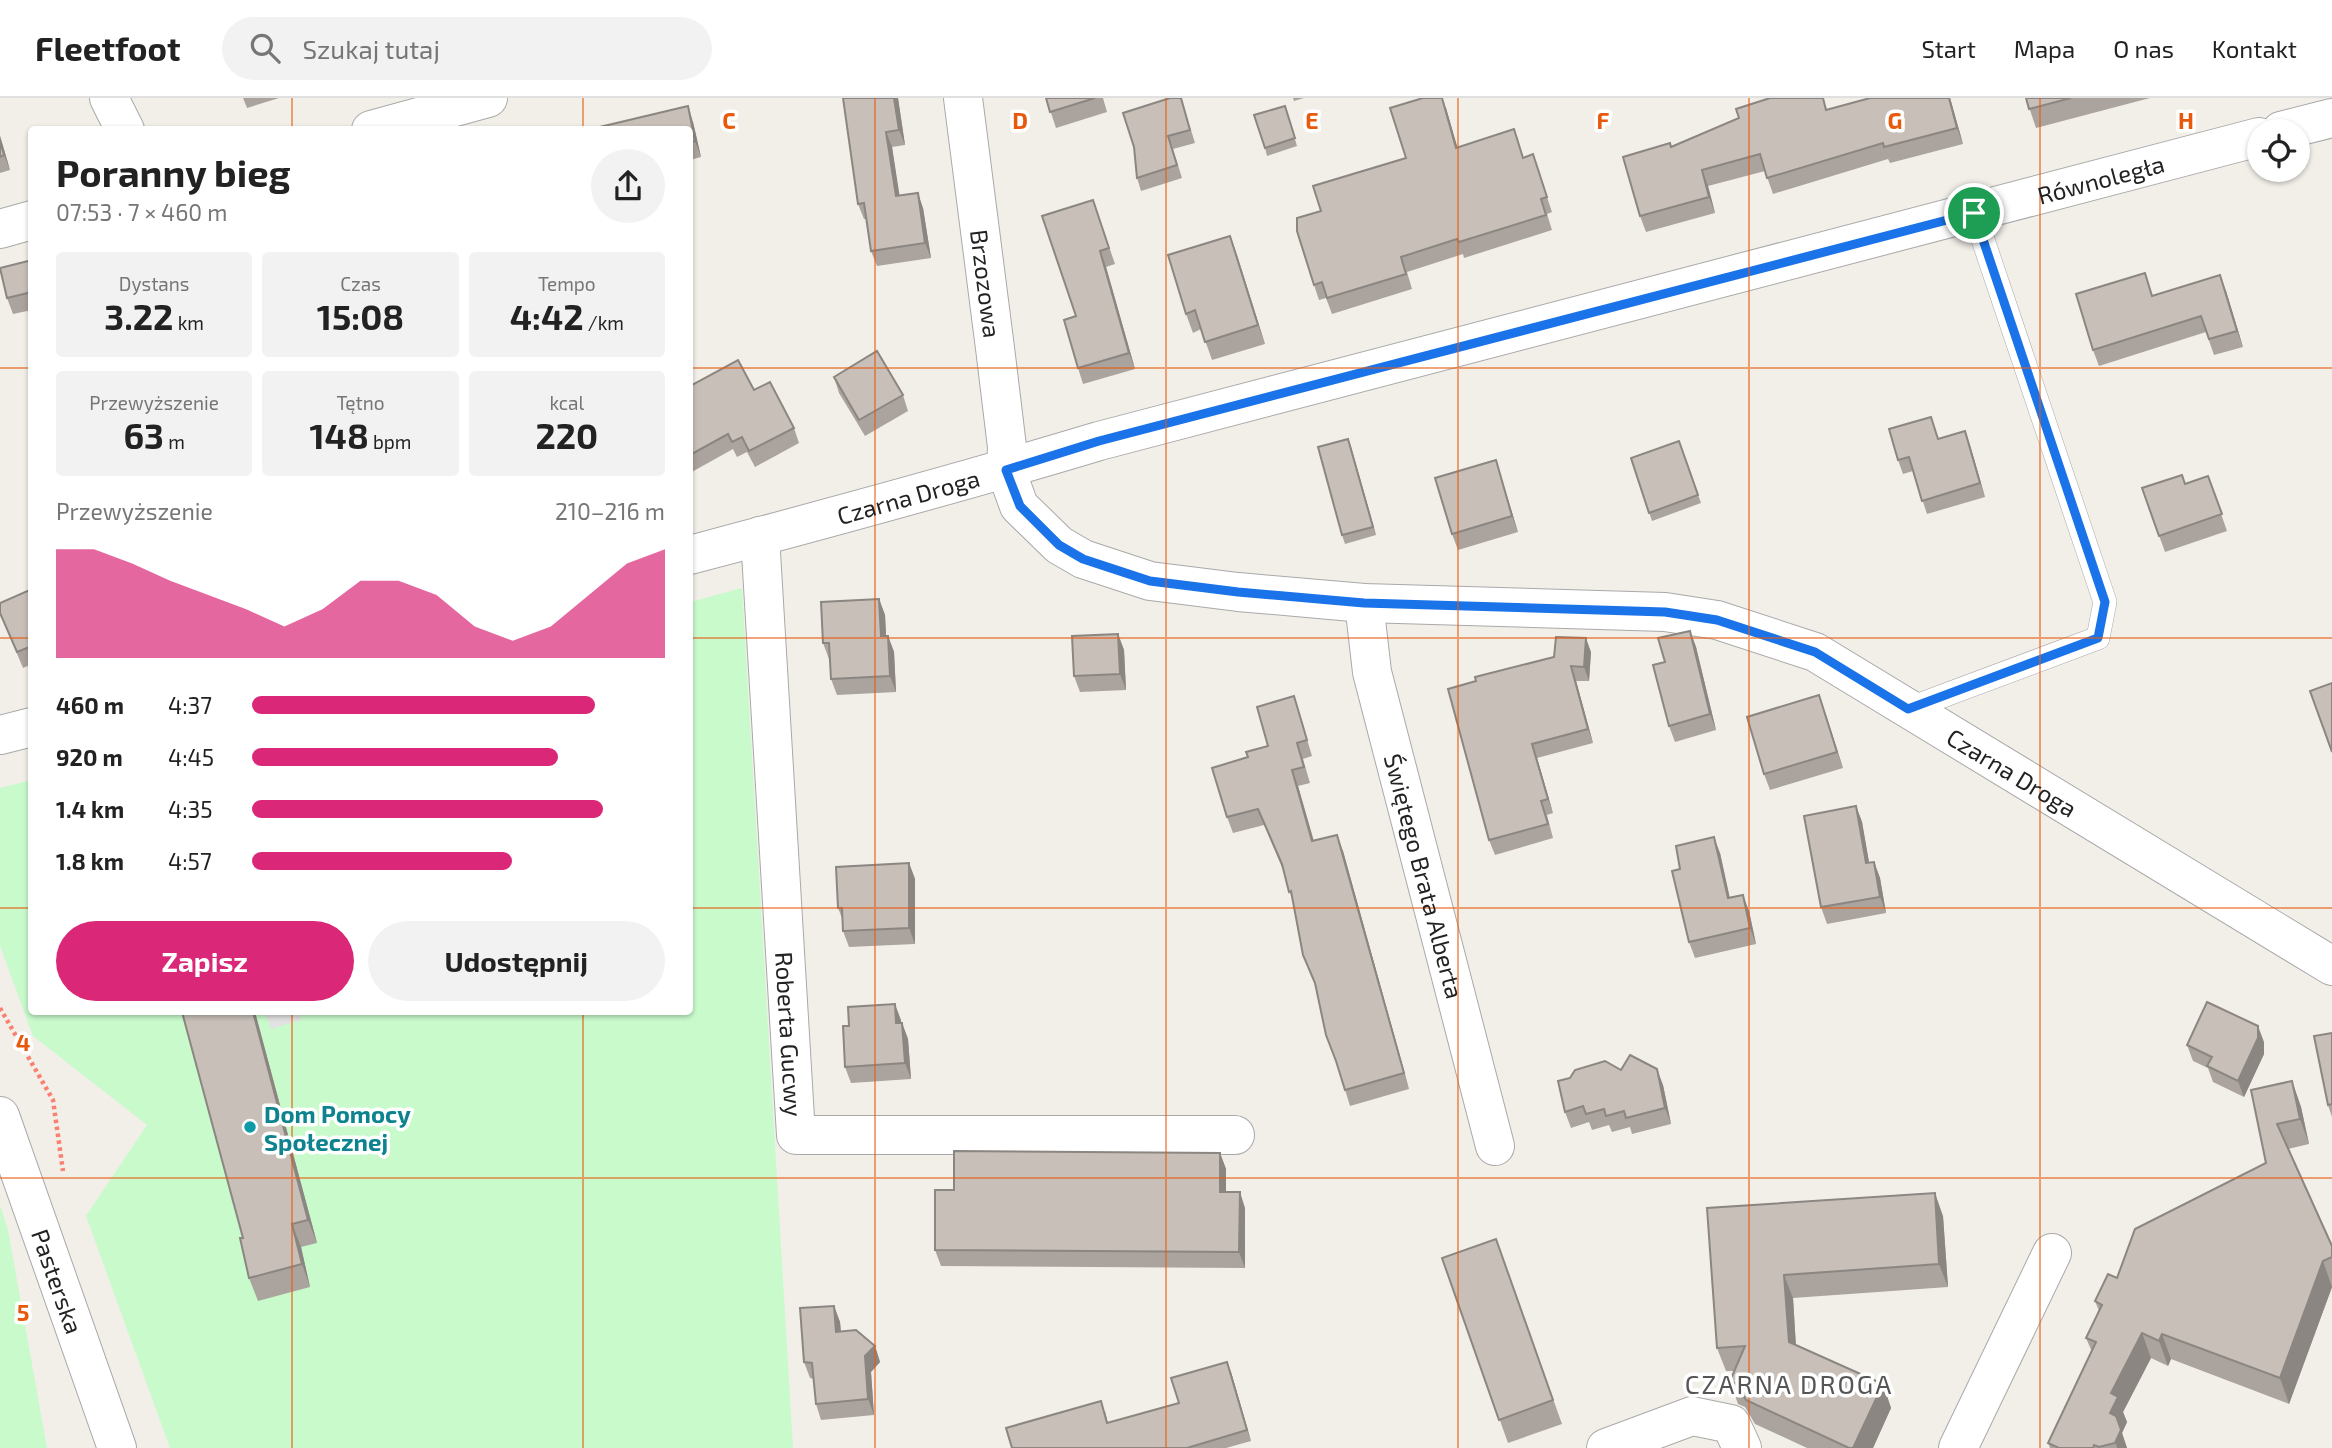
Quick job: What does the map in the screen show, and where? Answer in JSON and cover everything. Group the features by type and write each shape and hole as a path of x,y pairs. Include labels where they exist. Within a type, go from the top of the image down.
{"street":[{"path":"110,98 123,126"},
{"path":"386,126 488,98"},
{"name":"Brzozowa","path":"963,98 997,360 1007,447 1006,470"},
{"path":"2310,124 2332,118"},
{"name":"Równoległa","path":"1006,470 1099,441 2247,140"},
{"path":"0,229 28,221"},
{"name":"Czarna Droga","path":"693,554 945,484 1006,470 1020,506 1059,545 1083,559 1150,581 1364,603 1665,612 1717,620 1815,652 2332,966"},
{"name":"Roberta Gucwy","path":"760,536 796,1135 1235,1135"},
{"name":"Świętego Brata Alberta","path":"1364,603 1372,672 1495,1146"},
{"path":"0,735 28,728"},
{"name":"Pasterska","path":"0,1116 117,1448"},
{"path":"1958,1448 2052,1253"},
{"path":"1606,1448 1692,1416 1731,1424 1742,1448"}],"lane":[{"path":"1908,709 2098,638 2105,602 1974,213"}],"green space":[{"path":"742,588 793,1448 170,1448 86,1216 147,1125 33,1036 0,946 0,788 28,781 28,1015 693,1015 693,601"},
{"path":"0,1205 8,1230 47,1448 0,1448"}],"shaded area":[{"path":"266,1015 300,1015 301,1020 271,1029"}],"building":[{"path":"843,98 894,98 899,130 886,132 896,196 918,193 925,243 871,251 864,203 858,204"},
{"path":"1046,98 1095,98 1050,112"},
{"path":"1170,98 1181,98 1190,130 1168,136 1177,165 1137,178 1134,147 1123,113"},
{"path":"1423,98 1442,98 1456,148 1514,129 1523,158 1533,154 1547,197 1541,199 1546,215 1401,257 1406,274 1327,298 1322,282 1314,285 1297,231 1297,218 1321,211 1313,186 1406,158 1390,108"},
{"path":"1770,98 1823,98 1826,110 1870,98 1949,98 1957,128 1884,147 1883,143 1767,178 1760,154 1702,170 1709,197 1640,216 1623,157 1670,143 1671,147 1739,118 1736,109"},
{"path":"2026,98 2071,98 2029,109"},
{"path":"688,106 692,126 604,126"},
{"path":"1285,106 1295,138 1265,148 1254,115"},
{"path":"0,141 4,155 0,157"},
{"path":"1093,200 1109,248 1100,251 1129,353 1078,368 1064,320 1076,316 1042,216"},
{"path":"1230,236 1258,325 1205,342 1195,310 1186,314 1168,255"},
{"path":"28,261 28,293 7,298 0,268"},
{"path":"2145,273 2152,296 2220,275 2237,331 2209,339 2201,316 2093,350 2076,294"},
{"path":"877,351 903,395 859,420 834,377"},
{"path":"738,360 754,390 770,382 794,428 749,451 742,437 732,442 728,434 693,453 693,384"},
{"path":"1931,417 1938,439 1965,431 1980,483 1922,501 1909,457 1898,460 1889,429"},
{"path":"1348,439 1373,527 1342,535 1318,447"},
{"path":"1679,441 1698,495 1649,513 1631,458"},
{"path":"1496,460 1512,516 1452,534 1435,478"},
{"path":"2182,475 2185,484 2208,476 2222,514 2159,536 2142,488"},
{"path":"28,591 28,648 17,652 0,613 0,603"},
{"path":"879,599 881,636 888,636 890,676 831,679 829,643 823,643 821,602"},
{"path":"1690,631 1710,714 1669,726 1653,665 1665,662 1658,638"},
{"path":"1118,634 1120,674 1074,676 1072,636"},
{"path":"1556,637 1586,638 1584,667 1571,666 1588,729 1532,744 1548,799 1541,801 1548,824 1489,840 1448,689 1476,681 1475,677 1554,657"},
{"path":"2332,683 2332,752 2310,691"},
{"path":"1819,695 1837,752 1764,774 1747,717"},
{"path":"1294,696 1307,740 1297,743 1304,767 1292,770 1312,841 1337,835 1404,1073 1345,1090 1326,1035 1315,983 1303,955 1291,891 1289,892 1282,864 1258,809 1227,817 1212,768 1248,757 1246,752 1268,746 1257,707"},
{"path":"1856,806 1866,863 1874,862 1880,897 1821,907 1804,816"},
{"path":"1714,837 1728,898 1743,895 1750,928 1689,942 1672,871 1680,869 1676,846"},
{"path":"909,863 909,928 843,931 842,908 838,908 836,867"},
{"path":"2207,1002 2258,1026 2258,1038 2238,1081 2207,1066 2212,1057 2187,1045"},
{"path":"895,1004 896,1023 902,1023 905,1063 845,1067 843,1026 849,1026 848,1007"},
{"name":"Dom Pomocy Społecznej","path":"183,1015 254,1015 308,1220 292,1224 302,1264 249,1278 240,1238 243,1238"},
{"path":"2332,1033 2332,1104 2328,1105 2314,1036"},
{"path":"1630,1055 1657,1069 1665,1108 1626,1118 1624,1111 1606,1116 1604,1109 1586,1114 1583,1106 1565,1112 1558,1081 1570,1078 1575,1070 1605,1061 1621,1070"},
{"path":"2292,1081 2300,1119 2277,1124 2332,1246 2332,1257 2323,1261 2280,1378 2162,1334 2159,1341 2142,1333 2111,1393 2118,1397 2110,1413 2116,1416 2121,1430 2115,1443 2099,1447 2094,1445 2093,1448 2059,1448 2048,1443 2096,1342 2086,1338 2102,1305 2095,1301 2108,1274 2117,1278 2135,1229 2266,1163 2251,1090"},
{"path":"954,1151 1220,1153 1220,1192 1240,1192 1239,1252 935,1250 935,1190 954,1190"},
{"path":"1935,1193 1939,1264 1784,1275 1789,1342 1883,1384 1853,1448 1746,1400 1737,1384 1730,1381 1745,1346 1717,1348 1707,1208"},
{"path":"1496,1239 1553,1400 1499,1420 1442,1258"},
{"path":"834,1306 836,1332 856,1330 875,1346 865,1356 868,1399 816,1404 812,1363 804,1362 800,1308"},
{"path":"1227,1362 1247,1430 1187,1448 1012,1448 1006,1428 1101,1401 1107,1423 1179,1403 1171,1378"}],"place":[{"name":"Dom Pomocy Społecznej","path":"250,1127"}],"district":[{"name":"CZARNA DROGA","path":"1789,1383"}],"route":[{"path":"1974,213 2105,602 2098,638 1908,709 1815,652 1717,620 1665,612 1364,603 1150,581 1083,559 1059,545 1020,506 1006,470 1099,441 1974,213"}]}
